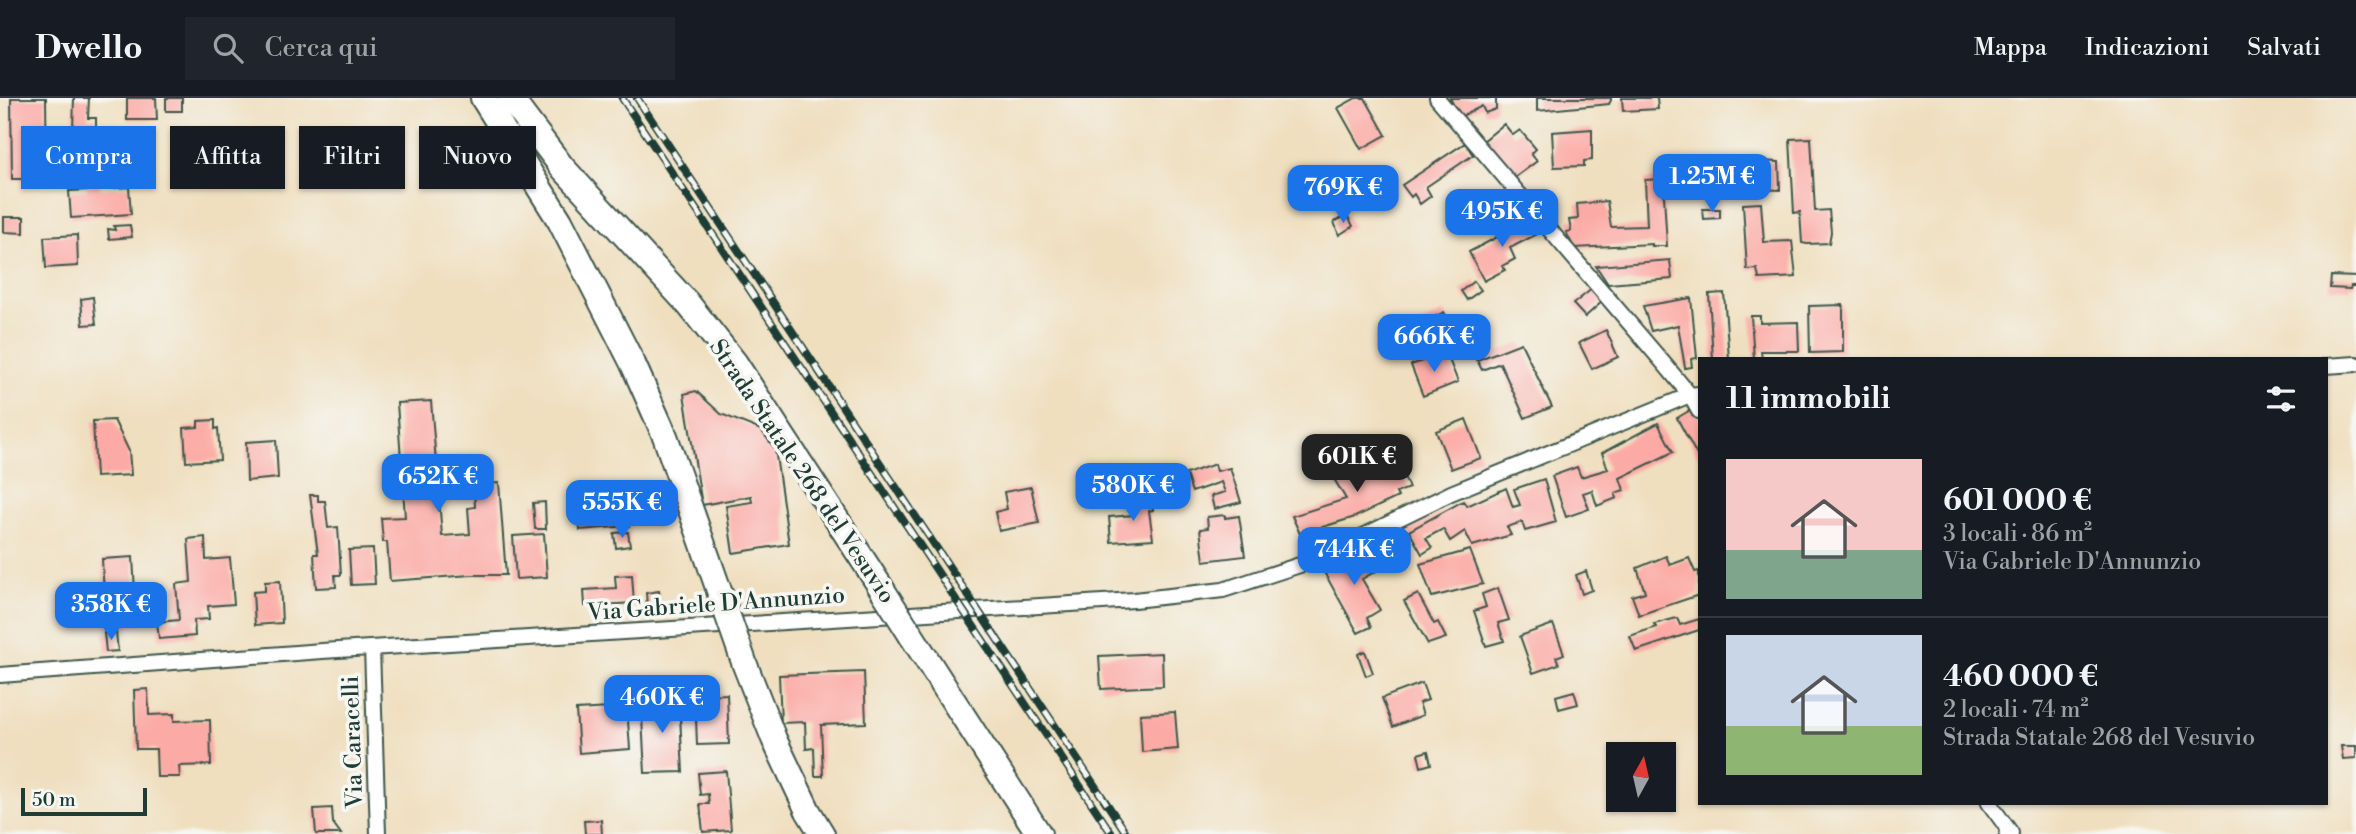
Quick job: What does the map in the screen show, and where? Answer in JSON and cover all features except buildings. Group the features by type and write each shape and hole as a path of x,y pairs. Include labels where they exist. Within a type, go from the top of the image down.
{"highway":[{"path":"484,98 560,221 633,364 665,436 745,665 774,739 808,811 822,834"},
{"name":"Strada Statale 268 del Vesuvio","path":"510,98 562,167 688,305 735,363 1039,834"}],"street":[{"path":"1437,98 1695,395"},
{"path":"2328,366 2356,364"},
{"name":"Via Gabriele D'Annunzio","path":"0,675 372,648 1134,600 1223,590 1312,561 1451,493 1695,395"},
{"name":"Via Caracelli","path":"372,648 378,834"},
{"path":"1990,805 2011,833 2007,834"}],"railway":[{"path":"622,98 1112,834"},
{"path":"637,98 1127,834"}]}
